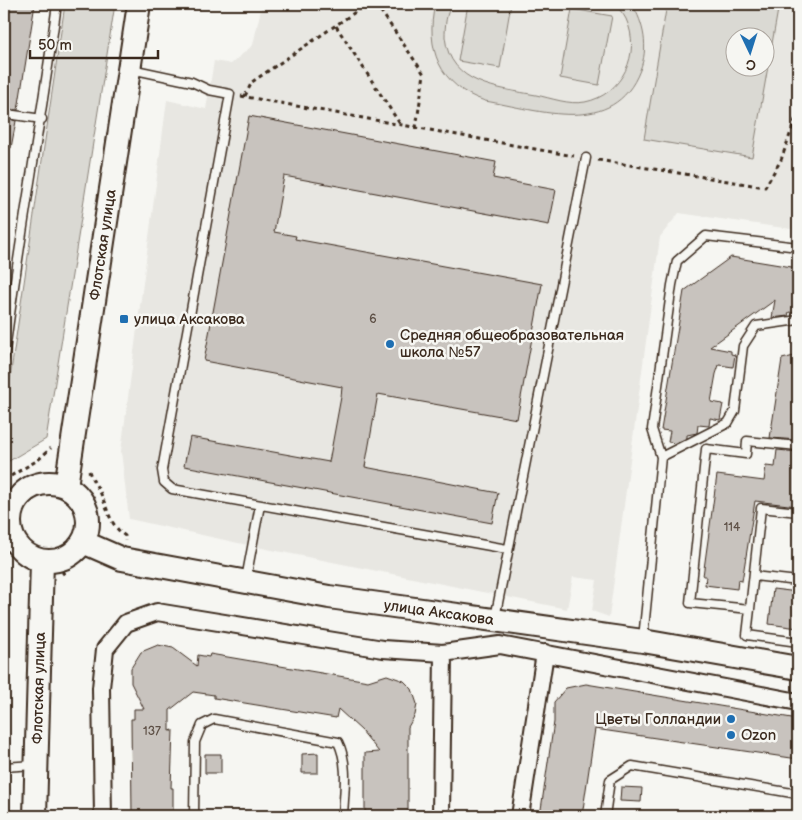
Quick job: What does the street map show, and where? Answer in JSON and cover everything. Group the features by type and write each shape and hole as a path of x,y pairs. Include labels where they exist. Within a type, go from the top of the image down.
{"street":[{"name":"Флотская улица","path":"66,486 139,4"},
{"path":"43,482 66,486 77,494 86,510 88,530 83,542 65,558 54,561 42,561 26,554 12,536 7,511 22,492 32,486 43,482"},
{"name":"улица Аксакова","path":"83,542 122,559 329,597 643,641 798,668"},
{"name":"Флотская улица","path":"35,816 42,561"},
{"path":"103,816 101,688 105,649 126,623 156,612 383,649 444,653 500,646 545,652 798,702"},
{"path":"520,816 545,652"},
{"path":"440,816 444,653"}],"lane":[{"path":"4,359 13,286 42,119 57,4"},
{"path":"129,69 192,82 209,90 230,94 162,470 164,482 172,489 507,549"},
{"path":"14,115 42,119"},
{"path":"494,620 586,158"},
{"path":"643,641 660,457 652,429 677,261 706,236 798,247"},
{"path":"660,457 728,424 735,411 743,346 756,326 798,320"},
{"path":"750,609 690,603 706,450 746,454 747,441 798,446"},
{"path":"246,581 260,505"},
{"path":"798,512 760,508 747,635 798,642"},
{"path":"754,576 798,581"},
{"path":"194,816 195,742 202,725 214,719 338,742 344,753 343,816"},
{"path":"4,767 36,765"},
{"path":"604,816 610,780 632,766 798,794"}],"path":[{"path":"245,96 252,82 367,4"},
{"path":"376,4 424,74 416,128"},
{"path":"336,26 400,125"},
{"path":"230,94 586,158 765,187 781,160 798,112"}],"shaded area":[{"path":"65,4 115,4 46,439 4,464 4,419"},
{"name":"Средняя общеобразовательная школа №57","path":"262,4 798,4 798,230 679,213 660,237 609,617 592,611 597,580 573,577 567,609 252,546 129,519 121,451 167,100 206,109 214,61 231,64 253,45"},
{"path":"435,4 452,4 446,20 445,37 449,53 456,65 466,75 478,81 506,90 573,103 598,98 609,91 625,71 632,45 626,19 614,4 632,4 640,20 645,45 643,62 628,91 612,105 594,112 573,114 551,113 485,101 456,86 446,75 439,63 434,50 432,36"},
{"path":"468,4 511,4 500,68 458,61"},
{"path":"667,4 779,4 774,32 774,28 724,28 724,78 766,78 752,157 644,139"},
{"path":"572,9 612,16 599,85 560,78"}],"building":[{"path":"4,4 35,4 18,110 11,110 9,114 10,119 16,121 11,148 4,147"},
{"path":"249,116 496,162 493,178 556,190 549,225 284,176 274,232 296,236 295,239 542,284 517,419 378,394 365,467 498,493 492,523 184,466 190,437 329,462 342,387 204,361"},
{"path":"731,257 798,268 798,314 789,312 788,316 772,318 775,300 710,347 731,351 731,354 735,355 733,367 719,365 716,374 711,402 723,404 720,420 710,418 709,426 698,425 697,433 687,435 687,438 676,443 668,442 670,431 661,430 684,291"},
{"path":"798,355 798,440 770,438 782,359"},
{"path":"777,450 798,452 797,506 755,501 742,581 738,580 737,589 705,585 706,576 703,576 717,475 764,481 766,466 775,467"},
{"path":"773,589 798,592 798,628 769,624"},
{"path":"158,645 173,648 197,666 198,655 209,657 210,654 368,681 387,675 404,681 412,689 417,704 415,715 408,727 408,816 368,816 368,812 365,812 365,753 379,752 362,731 338,709 336,718 214,698 214,695 193,692 170,710 170,731 173,730 171,788 173,788 173,812 170,813 170,816 132,815 131,719 134,719 134,709 144,709 131,683 131,668 141,652"},
{"path":"586,684 798,719 798,759 595,729 582,816 540,816 554,722 554,702 566,688"},
{"path":"318,753 318,773 302,773 302,754"},
{"path":"205,754 221,754 221,773 205,773"},
{"path":"621,787 642,788 641,802 620,801"}],"place":[{"name":"улица Аксакова","path":"124,319"},
{"name":"Средняя общеобразовательная школа №57","path":"390,344"},
{"name":"Цветы Голландии","path":"731,719"},
{"name":"Ozon","path":"731,735"}]}
